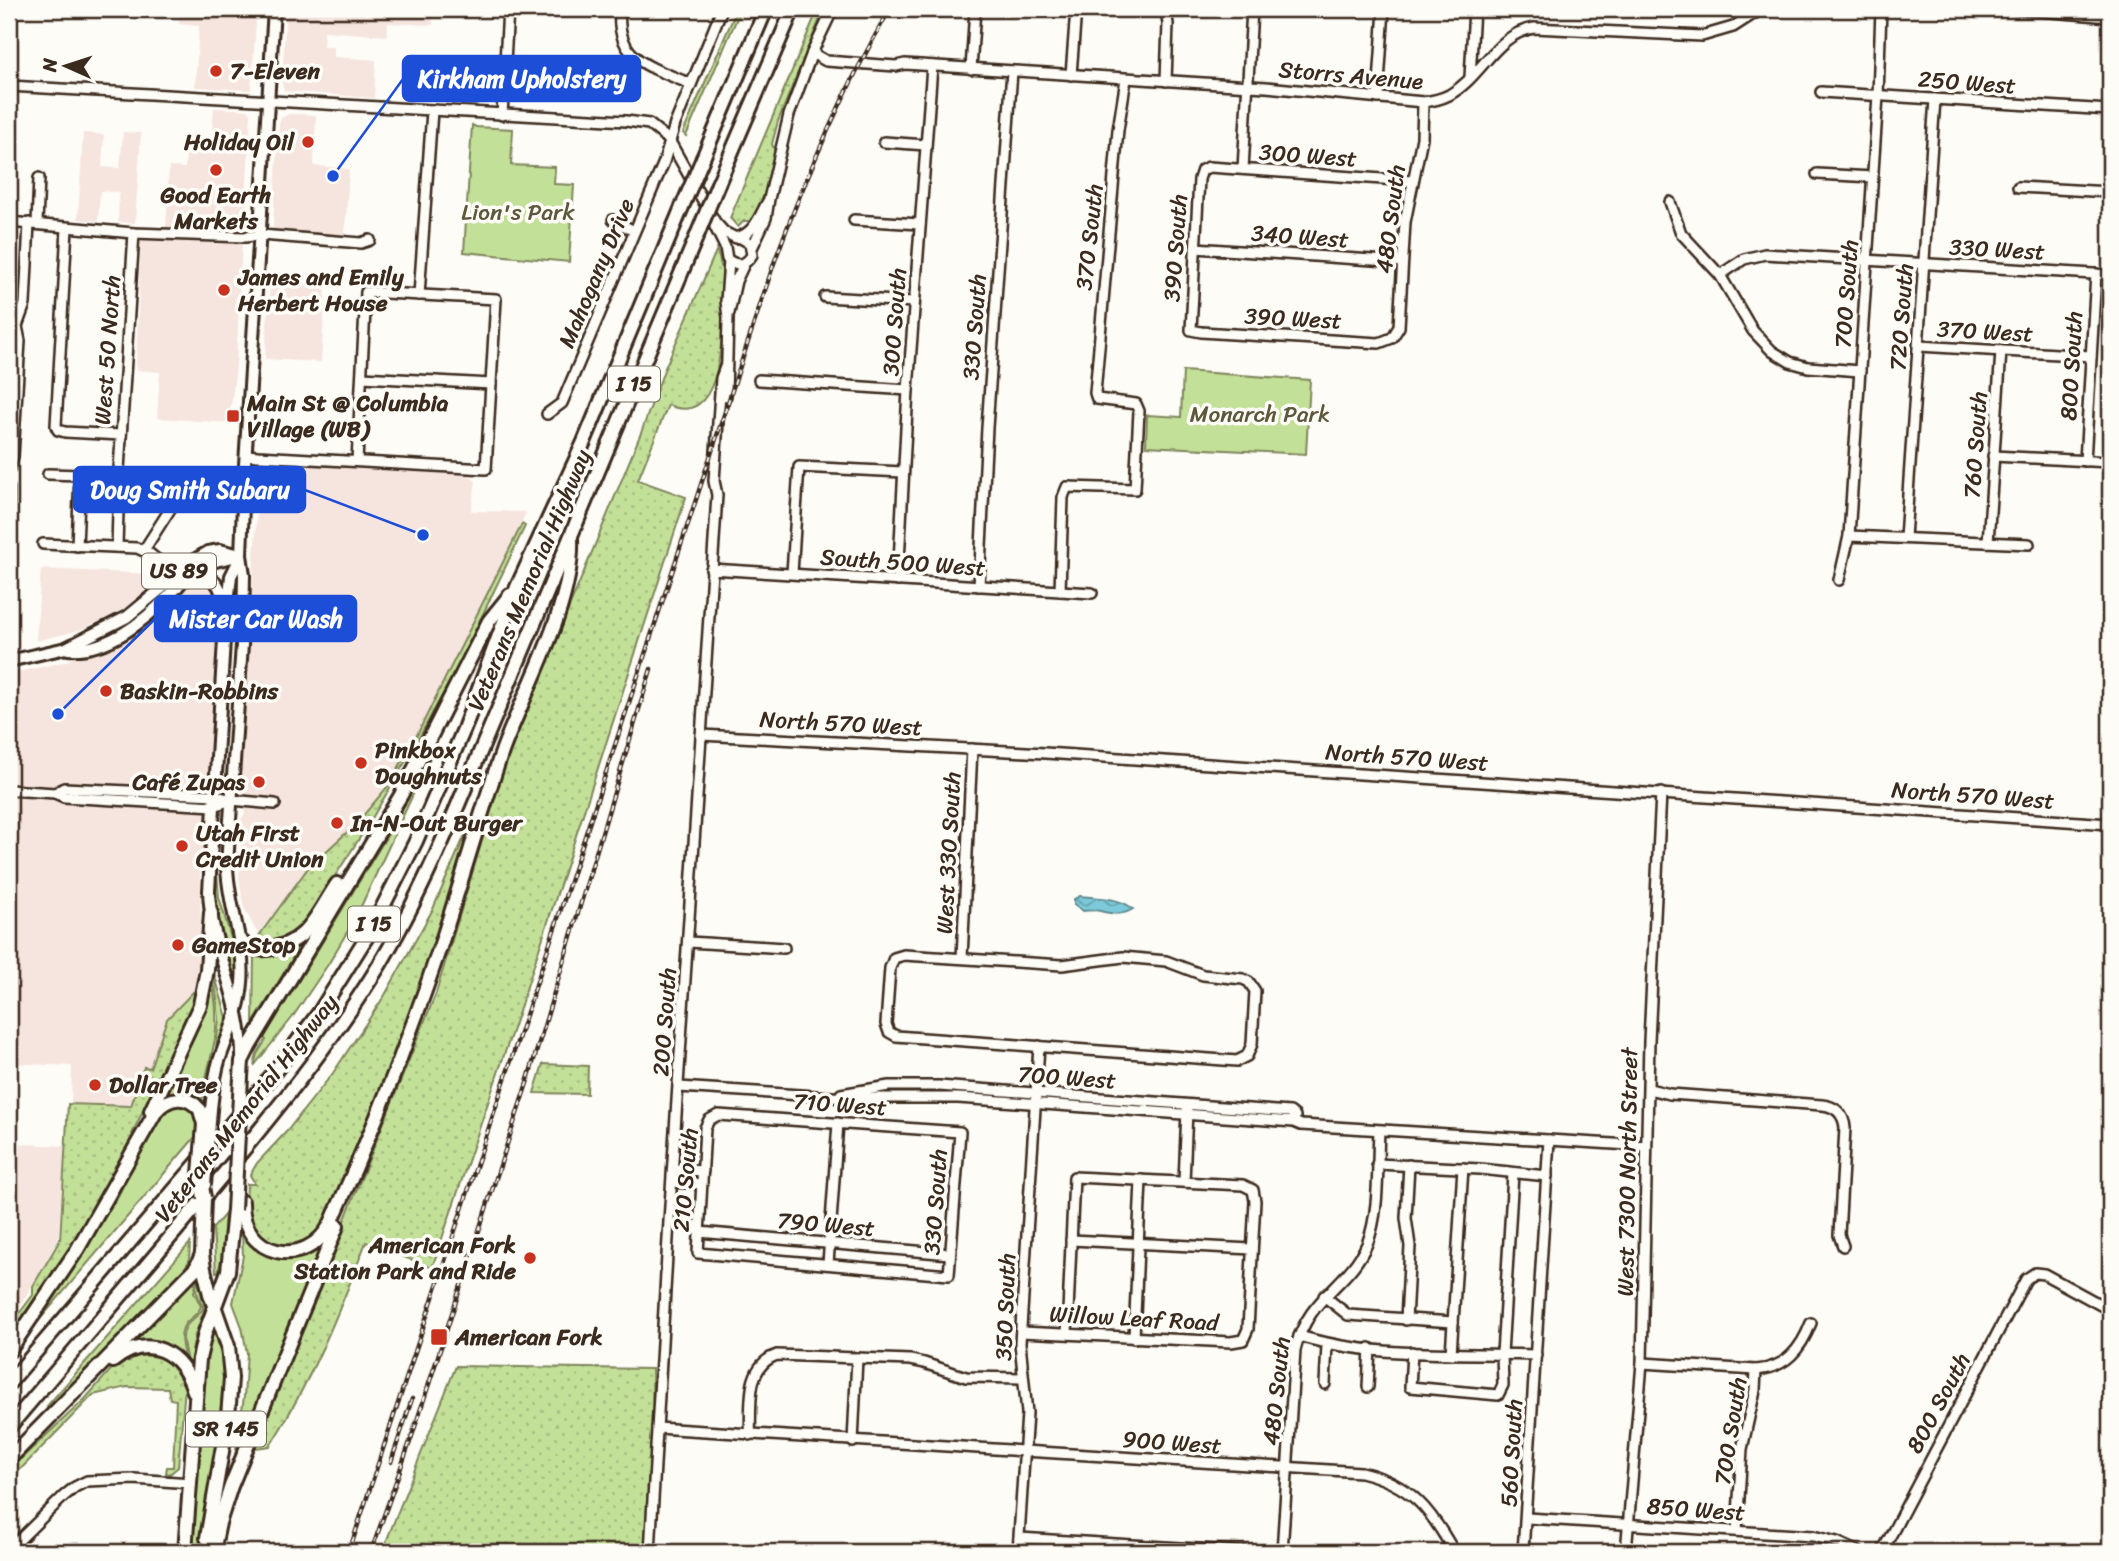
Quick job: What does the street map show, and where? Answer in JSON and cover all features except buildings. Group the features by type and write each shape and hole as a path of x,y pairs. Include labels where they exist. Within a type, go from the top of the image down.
{"highway":[{"name":"Veterans Memorial Highway","path":"9,1383 297,1044 344,975 383,907 416,841 464,729 517,587 584,442 766,9"},
{"name":"Veterans Memorial Highway","path":"9,1427 171,1238 316,1060 366,986 402,924 434,859 793,9"},
{"path":"213,1552 231,1486 338,1224 355,1172 415,1018 495,773 552,629 572,559 571,535"},
{"path":"355,1172 326,1234 318,1242 303,1250 282,1252 257,1241 246,1226 238,1206 244,1161 239,1122 242,1061 418,762 489,621 517,587"},
{"path":"240,940 246,946 257,950 279,947 300,937 309,929 337,884 380,828"},
{"path":"135,1148 200,1005 207,970 211,914"},
{"path":"9,1351 89,1231 156,1111 176,1098 186,1099 206,1110"},
{"name":"SR 145","path":"205,1552 231,1384 228,1346 206,1278 202,1254 204,1198 200,1174 206,1110"},
{"name":"SR 145","path":"185,1552 201,1349 228,1271 238,1206"},
{"path":"9,1460 192,1273 202,1254"},
{"path":"46,1422 63,1412 120,1355 145,1347 164,1351 182,1364 192,1383 197,1407"}],"main road":[{"name":"US 89","path":"66,648 84,650 94,647 142,621 178,579 186,565 208,552 220,550 241,555 274,9"},
{"path":"241,555 231,576 210,883 211,914 237,1014 242,1038 242,1061"},
{"path":"206,1110 216,1070 237,1014 243,979 240,940 227,879 243,630 244,575 241,555"},
{"name":"US 89","path":"9,661 66,648 127,617 168,583 200,574 213,578 222,594 222,628 225,640"}],"street":[{"path":"502,115 508,9"},
{"path":"620,9 619,29 629,51 642,62 691,84"},
{"path":"669,140 722,9"},
{"path":"715,222 729,261 738,265 744,264 752,254 752,248 766,218 789,115 812,53 833,9"},
{"path":"971,69 975,9"},
{"path":"1071,75 1076,9"},
{"path":"1166,9 1166,81"},
{"path":"1243,169 1252,9"},
{"path":"1378,98 1384,9"},
{"path":"1470,76 1474,9"},
{"name":"Storrs Avenue","path":"812,53 826,61 1247,86 1423,102 1449,95 1501,44 1523,30 1534,28 1702,36 1724,31 1747,13 1761,9"},
{"name":"700 South","path":"1839,580 1849,536 1878,96 1881,9"},
{"path":"2014,9 2110,17"},
{"name":"300 South","path":"898,581 908,390 932,66"},
{"name":"330 South","path":"979,586 987,428 1012,71"},
{"name":"370 South","path":"1060,591 1063,497 1067,487 1135,489 1139,411 1136,404 1097,399 1095,393 1118,130 1126,79"},
{"path":"9,86 649,124 669,140 715,222 724,232 750,243 752,248"},
{"name":"250 West","path":"1821,92 2110,110"},
{"name":"720 South","path":"1905,538 1935,99"},
{"name":"480 South","path":"1392,338 1399,327 1405,222 1422,138 1423,102"},
{"path":"419,295 432,111"},
{"name":"Mahogany Drive","path":"547,414 562,403 664,162 669,140"},
{"path":"884,142 926,145"},
{"name":"300 West","path":"1202,170 1209,167 1412,181"},
{"name":"390 South","path":"1191,330 1199,179 1202,170"},
{"path":"1817,174 1873,177"},
{"path":"9,470 13,456 20,341 17,326 25,304 39,178"},
{"path":"2018,187 2110,192"},
{"path":"725,247 728,242 748,233 754,227 769,199"},
{"path":"1670,202 1681,233 1720,275 1753,331 1772,351 1790,362 1808,367 1860,371"},
{"path":"613,220 634,231"},
{"path":"854,220 920,224"},
{"path":"9,222 134,233 245,237 261,235 361,243 370,240"},
{"path":"68,228 56,422 58,430 121,435"},
{"name":"West 50 North","path":"117,547 134,233"},
{"name":"340 West","path":"1195,248 1402,262"},
{"name":"330 West","path":"1720,275 1744,259 1757,255 2110,275"},
{"name":"200 South","path":"650,1552 717,494 714,481 728,318 726,301 729,261"},
{"name":"200 South","path":"728,318 736,281 744,264"},
{"name":"800 South","path":"2085,461 2096,274"},
{"path":"246,455 486,469 496,299 366,292 357,461"},
{"path":"825,297 914,302"},
{"path":"9,314 19,320"},
{"name":"390 West","path":"1191,330 1379,343 1392,338"},
{"name":"370 West","path":"1919,346 2091,356"},
{"name":"760 South","path":"1987,542 2001,351"},
{"path":"362,377 491,384"},
{"path":"759,380 908,390"},
{"path":"1993,456 2110,462"},
{"path":"792,573 799,467 903,472"},
{"path":"48,474 119,474 244,480"},
{"path":"77,546 80,475"},
{"path":"144,550 174,503 176,478"},
{"path":"9,488 9,526"},
{"path":"1849,536 2029,544"},
{"path":"43,544 144,550 178,579"},
{"name":"South 500 West","path":"712,569 1092,593"},
{"name":"North 570 West","path":"701,735 972,749 2110,824"},
{"name":"West 330 South","path":"962,958 972,749"},
{"path":"9,790 55,793 64,788 275,804"},
{"name":"West 7300 North Street","path":"1626,1552 1642,1363 1649,1041 1661,793"},
{"path":"689,942 784,948"},
{"path":"904,954 1062,965 1114,957 1166,961 1203,975 1246,980 1255,991 1251,1048 1247,1056 1240,1060 1039,1046 896,1036 886,1024 890,968 894,958 904,954"},
{"name":"350 South","path":"1018,1552 1027,1413 1022,1378 1021,1332 1039,1046"},
{"name":"700 West","path":"828,1096 863,1089 920,1085 1187,1110"},
{"name":"700 West","path":"679,1087 828,1096 958,1098 1035,1105 1290,1112 1295,1116 1294,1122 1301,1125 1646,1146"},
{"path":"1649,1089 1678,1095 1827,1105 1838,1111 1845,1128 1839,1235 1843,1246"},
{"path":"1184,1182 1187,1110"},
{"name":"710 West","path":"718,1115 960,1132"},
{"name":"210 South","path":"698,1253 706,1125 718,1115"},
{"path":"828,1264 838,1124"},
{"name":"480 South","path":"1282,1552 1294,1363 1299,1336 1306,1318 1359,1258 1367,1244 1374,1215 1379,1131"},
{"name":"330 South","path":"948,1275 960,1132"},
{"name":"560 South","path":"1523,1552 1549,1140"},
{"path":"1377,1164 1547,1176"},
{"path":"1406,1320 1410,1246 1406,1218 1409,1165"},
{"path":"1451,1354 1463,1168"},
{"path":"673,1169 703,1171"},
{"path":"1412,1352 1410,1387 1498,1395 1503,1385 1502,1354 1513,1174"},
{"path":"1067,1335 1071,1240 1074,1177 1243,1185 1251,1188 1255,1201 1252,1249 1071,1240"},
{"path":"1134,1338 1141,1180"},
{"path":"672,1182 702,1184"},
{"name":"790 West","path":"699,1231 950,1254"},
{"name":"Willow Leaf Road","path":"1021,1332 1231,1342 1244,1339 1248,1329 1252,1249"},
{"name":"790 West","path":"698,1253 948,1275"},
{"name":"800 South","path":"1882,1552 2024,1282 2032,1275 2044,1274 2110,1310"},
{"path":"1324,1296 1348,1315 1453,1322"},
{"name":"700 South","path":"1737,1531 1742,1450 1755,1390 1756,1370 1777,1366 1790,1358 1811,1323"},
{"path":"1299,1336 1327,1345 1370,1349 1536,1355"},
{"path":"1325,1384 1327,1345"},
{"path":"1367,1387 1370,1349"},
{"path":"750,1435 754,1376 767,1359 782,1355 917,1361 966,1377 1022,1378"},
{"path":"853,1442 857,1358"},
{"path":"1642,1363 1756,1370"},
{"name":"900 West","path":"657,1428 1351,1471 1389,1481 1423,1504 1436,1520 1454,1552"},
{"path":"9,1550 64,1496 87,1481 134,1479 191,1483"},
{"name":"850 West","path":"1527,1518 1821,1537 1859,1552"},
{"path":"1019,1538 1246,1552"}],"shaded area":[{"path":"180,9 257,9 251,90 195,87 199,26 179,24"},
{"path":"286,9 440,9 439,19 433,19 433,25 388,23 387,36 324,31 323,46 334,47 334,57 376,60 374,98 284,91 282,83"},
{"path":"214,108 248,110 251,113 244,233 166,229 169,167 185,168 187,142 211,143"},
{"path":"289,114 316,115 314,166 349,169 344,249 272,242 279,124 281,118"},
{"path":"123,132 141,133 135,223 118,222 119,192 100,191 98,221 78,219 83,133 104,135 102,167 120,168"},
{"path":"141,238 242,242 236,366 229,423 157,418 160,372 136,370"},
{"path":"270,282 326,285 321,362 265,359"},
{"path":"260,463 468,475 476,481 471,511 526,512 503,565 416,738 395,774 353,828 308,868 258,934 244,908 239,877 241,820 245,814 244,794 240,785"},
{"path":"41,569 165,574 136,601 112,616 80,630 36,641"},
{"path":"199,581 208,582 220,595 208,799 200,877 201,964 195,998 142,1111 71,1108 72,1066 9,1063 9,674 64,662 116,642 163,612 189,586"},
{"path":"9,1143 65,1146 58,1240 9,1326"}],"green space":[{"path":"737,9 741,9 686,136 683,133"},
{"path":"818,9 824,9 778,121 772,144 775,152 763,200 752,221 744,221 738,227 730,218"},
{"name":"Lion's Park","path":"472,125 513,129 511,165 555,167 554,184 574,185 569,262 464,252"},
{"path":"717,249 723,274 723,325 717,369 711,388 701,402 687,409 668,405 638,480 686,497 519,1011 432,1268 366,1242 335,1321 298,1397 270,1446 255,1448 436,993 506,761 641,433 664,370"},
{"name":"Monarch Park","path":"1183,371 1310,380 1306,454 1146,446 1147,415 1181,417"},
{"path":"522,524 525,526 458,666 368,825 302,927 285,940 253,944 308,868 357,823 388,786 416,737"},
{"path":"433,746 435,747 357,915 292,1018 254,1066 257,1054 266,1040 264,1038 399,816"},
{"path":"478,805 407,1021 324,1231 297,1250 257,1240 246,1206 247,1184 255,1184 250,1175 257,1163 287,1131 333,1073 385,995 433,909"},
{"path":"216,861 219,897 236,955 236,983 216,910"},
{"path":"297,951 253,1024 254,957 280,955"},
{"path":"211,972 216,1030 202,1105 172,1094 162,1098"},
{"path":"214,973 228,1021 216,1048 219,1018"},
{"path":"193,992 196,994 185,1022 132,1134 134,1136 87,1221 81,1226 79,1237 9,1339 9,1327 33,1295 33,1286 60,1240 68,1104 131,1106 144,1067 150,1068 167,1019"},
{"path":"543,1064 588,1066 587,1094 534,1093"},
{"path":"179,1102 197,1113 194,1115 197,1123 196,1136 36,1324 118,1196 162,1111"},
{"path":"225,1214 222,1258 216,1272 213,1228"},
{"path":"242,1233 260,1251 278,1258 299,1256 321,1247 234,1462 244,1397 247,1353 242,1327 233,1303 243,1256"},
{"path":"190,1243 189,1261 184,1272 50,1409 47,1406"},
{"path":"197,1278 205,1308 195,1335 189,1369 183,1335 187,1325 203,1308 196,1290"},
{"path":"193,1281 196,1284 194,1292 201,1306 183,1327 181,1342 185,1361 129,1347"},
{"path":"213,1325 224,1379 200,1552 193,1552 193,1504 205,1356"},
{"path":"150,1352 178,1367 176,1370 185,1387 178,1467 170,1474 166,1473 167,1467 173,1467 176,1400 170,1399 168,1388 127,1387 93,1395 9,1481 9,1470 85,1399 115,1365 132,1354"},
{"path":"456,1366 652,1369 653,1441 646,1552 382,1552"}],"water":[{"path":"1080,896 1115,900 1133,909 1117,914 1096,910 1083,911 1074,904 1074,899"}],"railway":[{"path":"349,1552 773,266 826,135 856,71 890,9"},
{"path":"371,1552 411,1439 527,1083 651,669"},
{"path":"391,1462 412,1399"}],"place":[{"name":"7-Eleven","path":"216,71"},
{"name":"Holiday Oil","path":"308,142"},
{"name":"Good Earth Markets","path":"216,170"},
{"name":"Kirkham Upholstery","path":"333,176"},
{"name":"James and Emily Herbert House","path":"224,290"},
{"name":"Main St @ Columbia Village (WB)","path":"233,416"},
{"name":"Doug Smith Subaru","path":"423,535"},
{"name":"Baskin-Robbins","path":"106,691"},
{"name":"Mister Car Wash","path":"58,714"},
{"name":"Pinkbox Doughnuts","path":"361,763"},
{"name":"Café Zupas","path":"259,782"},
{"name":"In-N-Out Burger","path":"337,823"},
{"name":"Utah First Credit Union","path":"182,846"},
{"name":"GameStop","path":"178,945"},
{"name":"Dollar Tree","path":"95,1085"},
{"name":"American Fork Station Park and Ride","path":"530,1258"},
{"name":"American Fork","path":"439,1337"}]}
